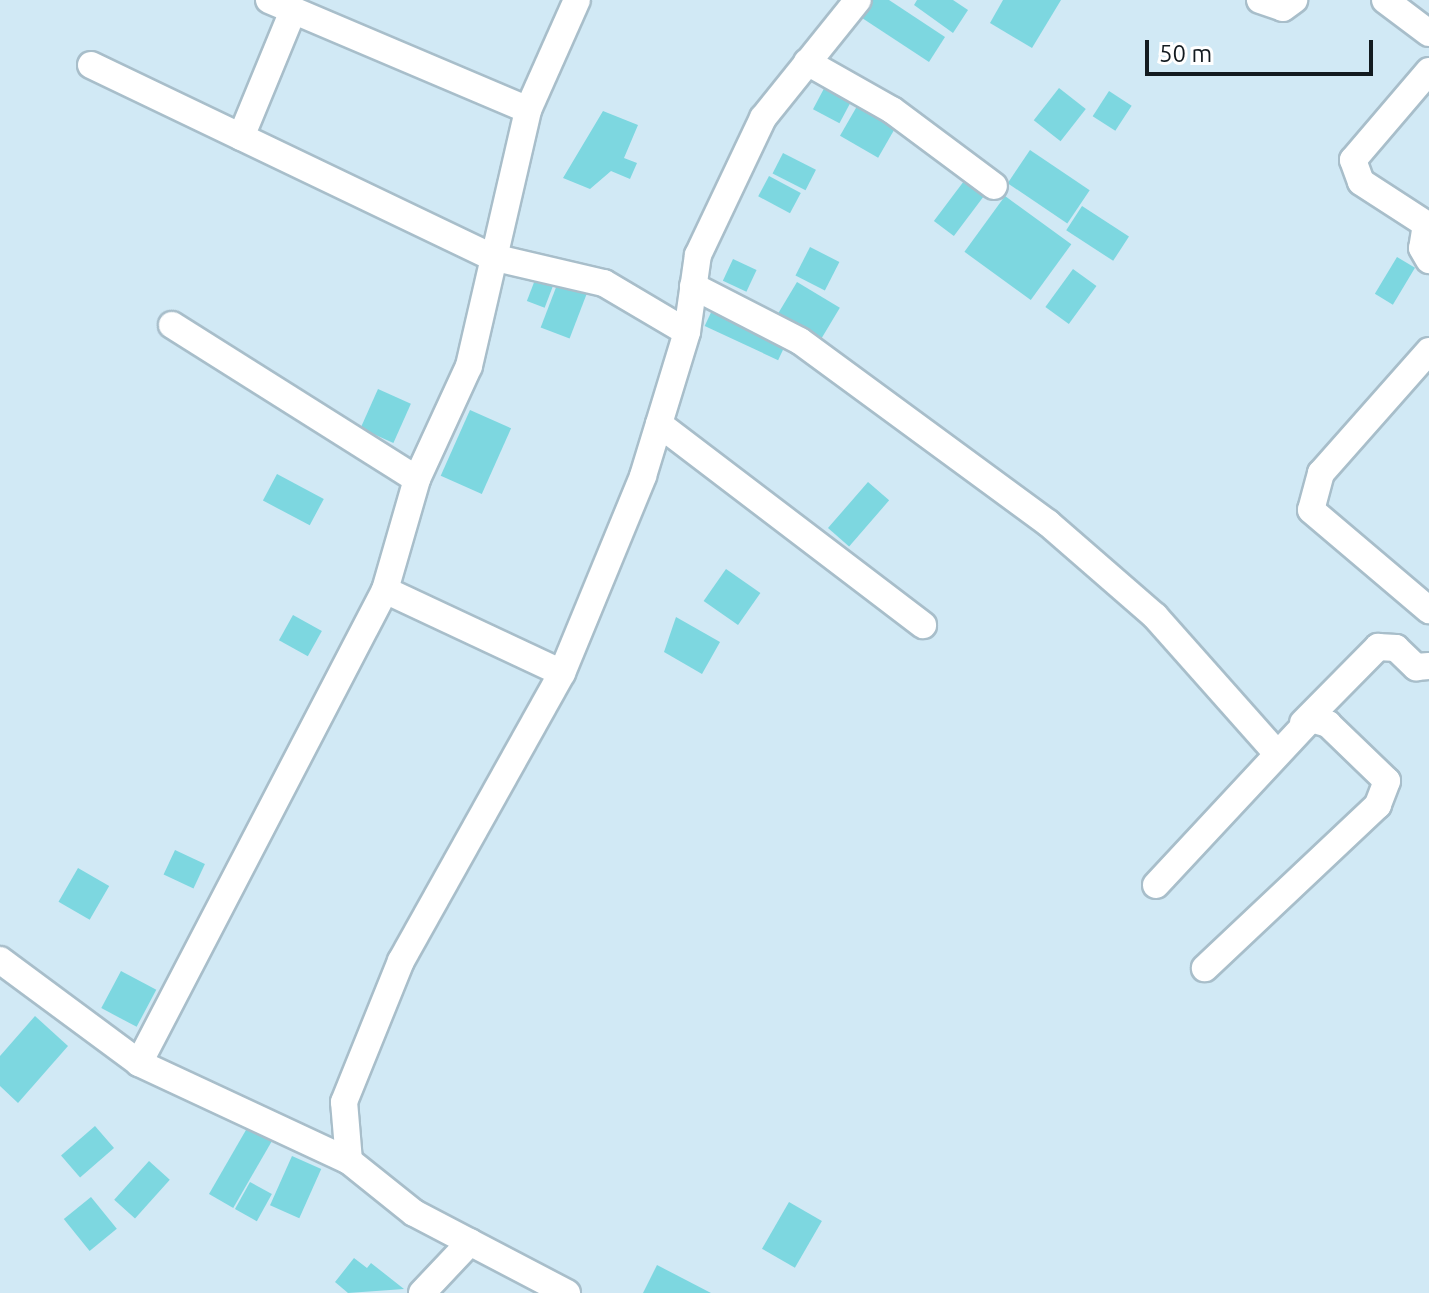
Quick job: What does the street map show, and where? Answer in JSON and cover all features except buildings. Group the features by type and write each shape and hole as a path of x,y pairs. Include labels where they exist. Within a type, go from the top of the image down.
{"street":[{"path":"269,0 528,110"},
{"path":"139,1063 385,590 417,479 469,366 528,110 577,0"},
{"path":"349,1161 344,1102 401,961 562,673 659,424 687,332 698,255 763,118 858,0"},
{"path":"1260,0 1283,8 1294,0"},
{"path":"1385,0 1429,33"},
{"path":"241,137 293,11"},
{"path":"807,62 892,110 994,186"},
{"path":"91,65 492,257 604,283 687,332"},
{"path":"1429,71 1359,150 1353,170 1426,224 1429,260"},
{"path":"693,286 800,341 1048,523 1155,616 1275,751"},
{"path":"172,325 417,479"},
{"path":"1429,351 1321,473 1311,510 1429,610"},
{"path":"659,424 923,625"},
{"path":"385,590 562,673"},
{"path":"1156,885 1275,751 1382,645 1416,667 1429,666"},
{"path":"1205,968 1389,788 1328,724 1303,723"},
{"path":"0,960 139,1063 349,1161 414,1213 567,1293"},
{"path":"422,1293 470,1242"}]}
